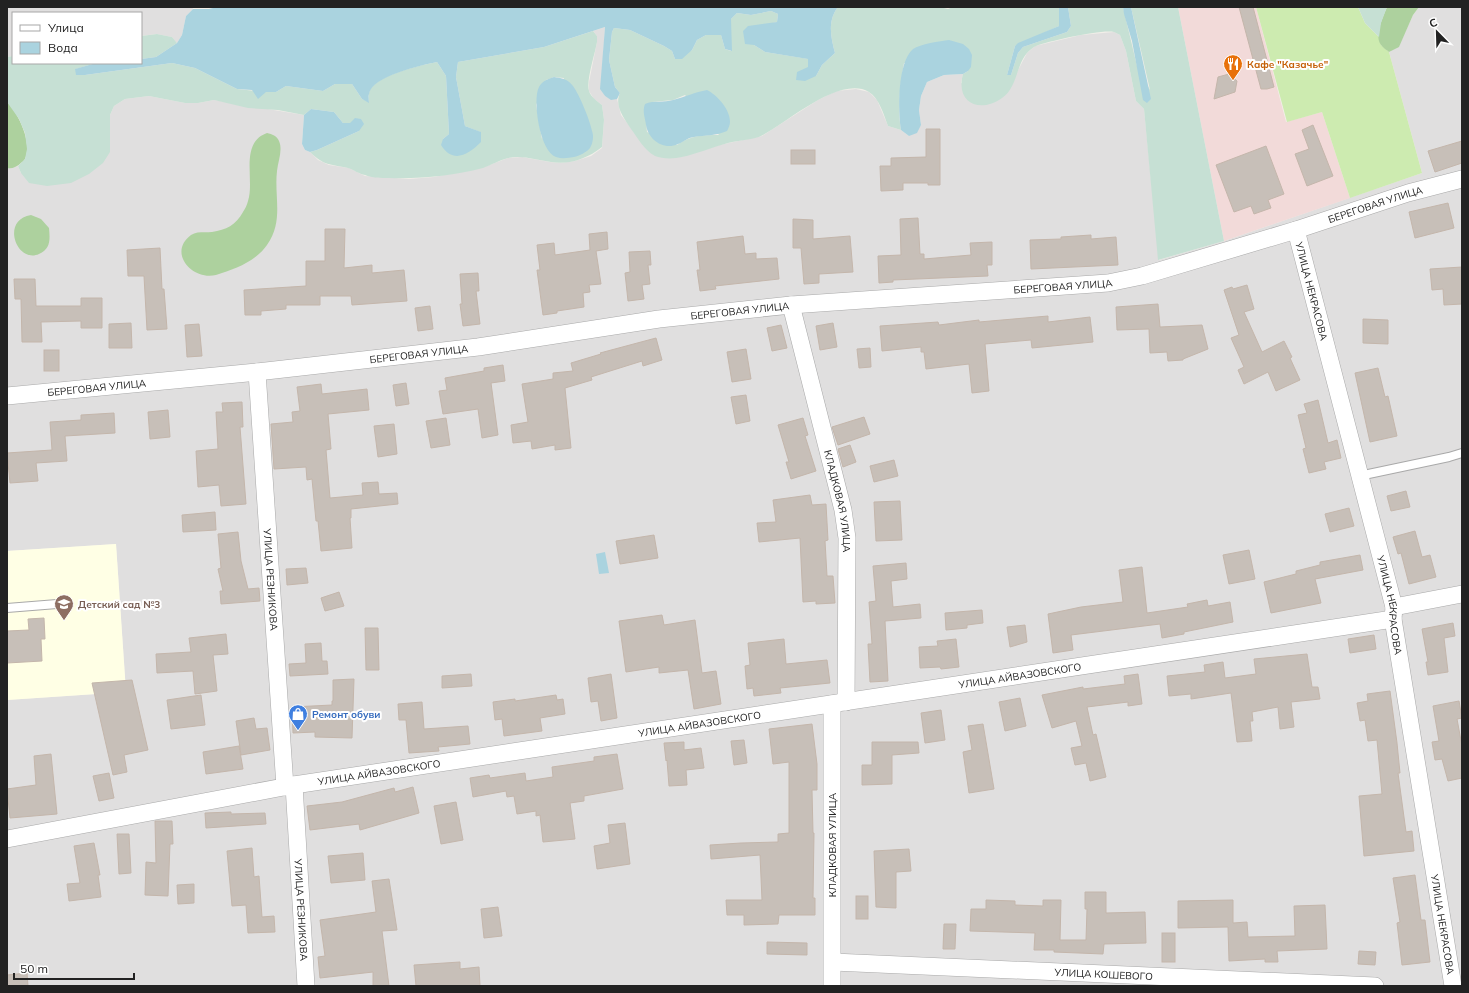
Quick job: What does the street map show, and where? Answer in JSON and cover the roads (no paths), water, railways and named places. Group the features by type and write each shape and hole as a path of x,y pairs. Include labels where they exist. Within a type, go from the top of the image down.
{"street":[{"name":"БЕРЕГОВАЯ УЛИЦА","path":"7,396 257,372 478,347 659,319 791,305 1108,283 1142,276 1296,230 1408,193 1462,179"},
{"name":"УЛИЦА НЕКРАСОВА","path":"1296,230 1393,613 1453,986"},
{"name":"КЛАДКОВАЯ УЛИЦА","path":"791,305 844,510 847,538 839,703 832,986"},
{"name":"УЛИЦА РЕЗНИКОВА","path":"257,372 306,986"},
{"name":"УЛИЦА АЙВАЗОВСКОГО","path":"7,839 290,786 839,703 1393,613 1462,594"},
{"name":"УЛИЦА КОШЕВОГО","path":"833,962 1375,986"}],"lane":[{"path":"1359,476 1462,453"},
{"path":"7,608 57,604"}],"water":[{"path":"217,7 838,7 832,18 831,24 831,36 835,53 822,65 816,76 805,81 796,80 797,72 808,67 808,59 765,52 754,45 745,44 743,31 748,26 777,22 778,14 771,11 751,15 737,13 731,19 732,51 725,49 721,35 706,35 697,40 692,50 682,59 675,59 672,51 630,30 614,28 612,32 609,60 615,87 620,93 617,99 611,100 605,96 600,89 605,27 544,47 458,62 456,77 465,126 481,132 481,142 471,151 461,156 450,154 441,145 443,139 449,134 446,76 437,62 398,72 379,82 372,88 369,94 369,103 362,99 352,84 335,84 323,91 286,86 276,92 266,92 258,99 252,90 237,89 195,68 172,63 76,75 75,69 92,64 142,64 142,59 156,57 177,43 182,35 186,16 193,9 209,9"},
{"path":"1059,7 1068,7 1071,26 1067,32 1023,47 1018,53 1011,75 1007,75 1015,46 1018,43 1059,26"},
{"path":"1123,7 1131,7 1151,99 1147,103 1143,100 1132,41"},
{"path":"949,40 963,44 969,49 972,55 971,67 963,74 944,75 927,82 921,96 919,110 921,125 917,133 909,136 901,130 899,111 901,76 904,65 913,49 936,42"},
{"path":"554,77 567,80 573,86 587,114 593,137 590,148 583,154 565,158 556,157 550,153 542,136 537,114 537,94 542,83 547,79"},
{"path":"707,90 719,99 728,112 730,122 727,131 715,135 687,139 672,146 662,145 653,139 647,130 644,112 645,104 670,101"},
{"path":"311,109 334,112 343,123 350,123 355,118 361,119 364,124 359,131 310,152 305,150 302,144 304,115"},
{"path":"605,552 609,573 599,574 596,554"}],"place":[{"name":"Кафе \"Казачье\"","path":"1233,81"},
{"name":"Детский сад №3","path":"64,621"},
{"name":"Ремонт обуви","path":"298,731"}]}
